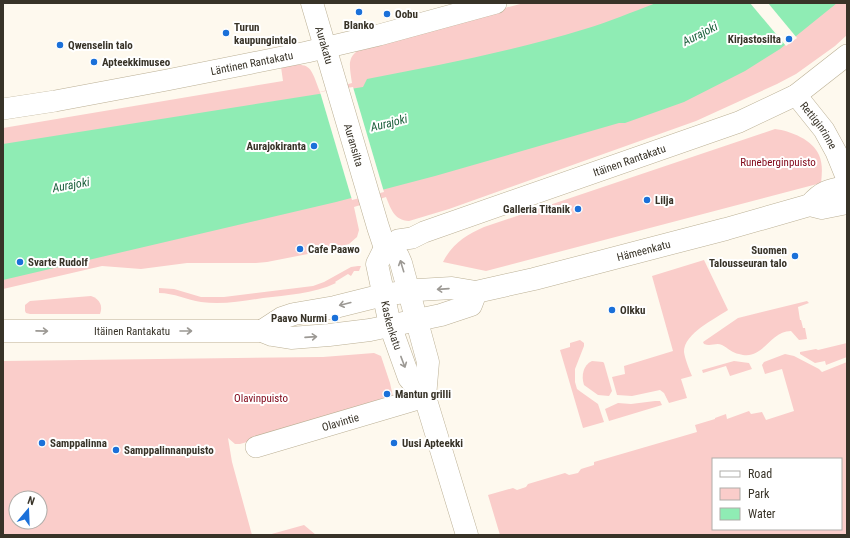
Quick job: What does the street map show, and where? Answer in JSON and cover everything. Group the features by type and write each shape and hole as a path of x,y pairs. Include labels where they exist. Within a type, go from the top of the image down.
{"main road":[{"name":"Aurakatu","path":"312,3 336,88"},
{"name":"Auransilta","path":"336,88 370,202"},
{"name":"Hämeenkatu","path":"810,205 818,195 847,187"},
{"name":"Kaskenkatu","path":"370,202 398,256 409,291 428,362 425,397 467,535"},
{"name":"Hämeenkatu","path":"383,295 409,291 452,288 460,288 476,292 565,271 726,229 810,205 822,208 847,203"},
{"name":"Kaskenkatu","path":"392,244 377,264 383,295 390,325 409,378 425,397"},
{"path":"390,325 447,313 471,305 476,292"},
{"path":"262,331 282,318 294,314 383,295"},
{"name":"Itäinen Rantakatu","path":"3,331 262,331 272,335 291,338 329,336 370,330 390,325"}],"street":[{"name":"Läntinen Rantakatu","path":"3,109 159,82 325,48 496,3"},
{"name":"Itäinen Rantakatu","path":"392,244 739,122 796,95 847,55"},
{"name":"Rettiginrinne","path":"796,95 824,130 836,152 847,179"},
{"name":"Olavintie","path":"256,447 425,397"}],"green space":[{"name":"Aurajokiranta","path":"524,3 847,3 847,35 835,46 796,74 696,121 449,209 409,221 400,219 396,216 386,197 354,207 359,230 357,237 349,244 323,251 256,263 187,263 141,269 102,266 3,289 3,128 283,81 281,67 291,65 299,65 308,68 314,77 320,92 352,83 350,68 351,58 357,51 369,43"},
{"name":"Runeberginpuisto","path":"775,129 801,137 812,145 819,155 821,162 821,183 486,271 443,262 455,245 471,233 484,227"},
{"path":"704,260 728,310 701,327 694,333 685,345 684,352 692,376 681,379 687,398 669,403 664,393 660,390 632,396 617,395 612,377 625,374 624,366 673,351 652,276"},
{"path":"361,266 359,271 354,271 351,276 348,274 335,282 336,283 327,287 291,295 217,303 201,302 170,294 159,293 159,288 174,289 201,297 224,297 313,286 324,282 351,267"},
{"path":"91,296 97,299 100,303 100,314 30,314 26,313 25,311 25,305 30,301"},
{"path":"807,301 809,303 798,307 800,320 803,328 805,328 807,339 799,340 791,331 783,332 754,354 747,355 734,353 720,344 707,345 703,342 738,318"},
{"path":"580,340 584,343 584,346 575,369 575,382 577,389 598,404 604,422 583,428 560,350 570,347 570,343"},
{"path":"847,343 847,357 826,365 825,361 815,363 800,354 800,352 816,349 818,350"},
{"name":"Samppalinnanpuisto","path":"374,353 381,356 394,401 240,444 235,444 228,438 232,462 252,535 3,535 3,361 323,357"},
{"path":"785,354 794,356 822,372 847,362 847,535 500,535 488,495 513,488 517,490 526,487 528,484 565,473 569,475 578,473 581,469 594,465 594,462 697,432 695,425 726,414 727,419 749,411 751,414 762,412 766,420 794,411 782,369 765,374 762,365 764,362"},
{"path":"592,361 604,363 612,391 609,396 598,395 584,385 583,378 585,368"},
{"path":"734,361 749,363 752,369 730,376 726,366 703,373 702,370"},
{"path":"660,401 662,405 609,421 605,409 618,403 631,404"},
{"path":"304,525 316,535 268,535"}],"water":[{"name":"Aurajokiranta","path":"656,3 837,3 780,49 745,71 684,102 625,123 619,123 435,176 336,202 3,280 3,144 363,87 367,79 504,51 558,37 612,20"}],"pier":[{"name":"Kirjastosilta","path":"750,3 768,3 797,38 786,46"},
{"path":"353,87 384,192 352,200 320,92"}],"place":[{"name":"Blanko","path":"359,12"},
{"name":"Oobu","path":"387,14"},
{"name":"Turun kaupungintalo","path":"226,33"},
{"name":"Kirjastosilta","path":"789,39"},
{"name":"Qwenselin talo","path":"60,45"},
{"name":"Apteekkimuseo","path":"94,62"},
{"name":"Aurajokiranta","path":"314,146"},
{"name":"Lilja","path":"647,200"},
{"name":"Galleria Titanik","path":"578,209"},
{"name":"Cafe Paawo","path":"300,249"},
{"name":"Suomen Talousseuran talo","path":"795,256"},
{"name":"Svarte Rudolf","path":"20,262"},
{"name":"Olkku","path":"612,310"},
{"name":"Paavo Nurmi","path":"335,318"},
{"name":"Mantun grilli","path":"387,394"},
{"name":"Samppalinna","path":"42,443"},
{"name":"Uusi Apteekki","path":"394,443"},
{"name":"Samppalinnanpuisto","path":"116,450"}],"water label":[{"name":"Aurajoki","path":"700,34"},
{"name":"Aurajoki","path":"389,123"},
{"name":"Aurajoki","path":"71,185"}],"park label":[{"name":"Olavinpuisto","path":"261,398"}]}
